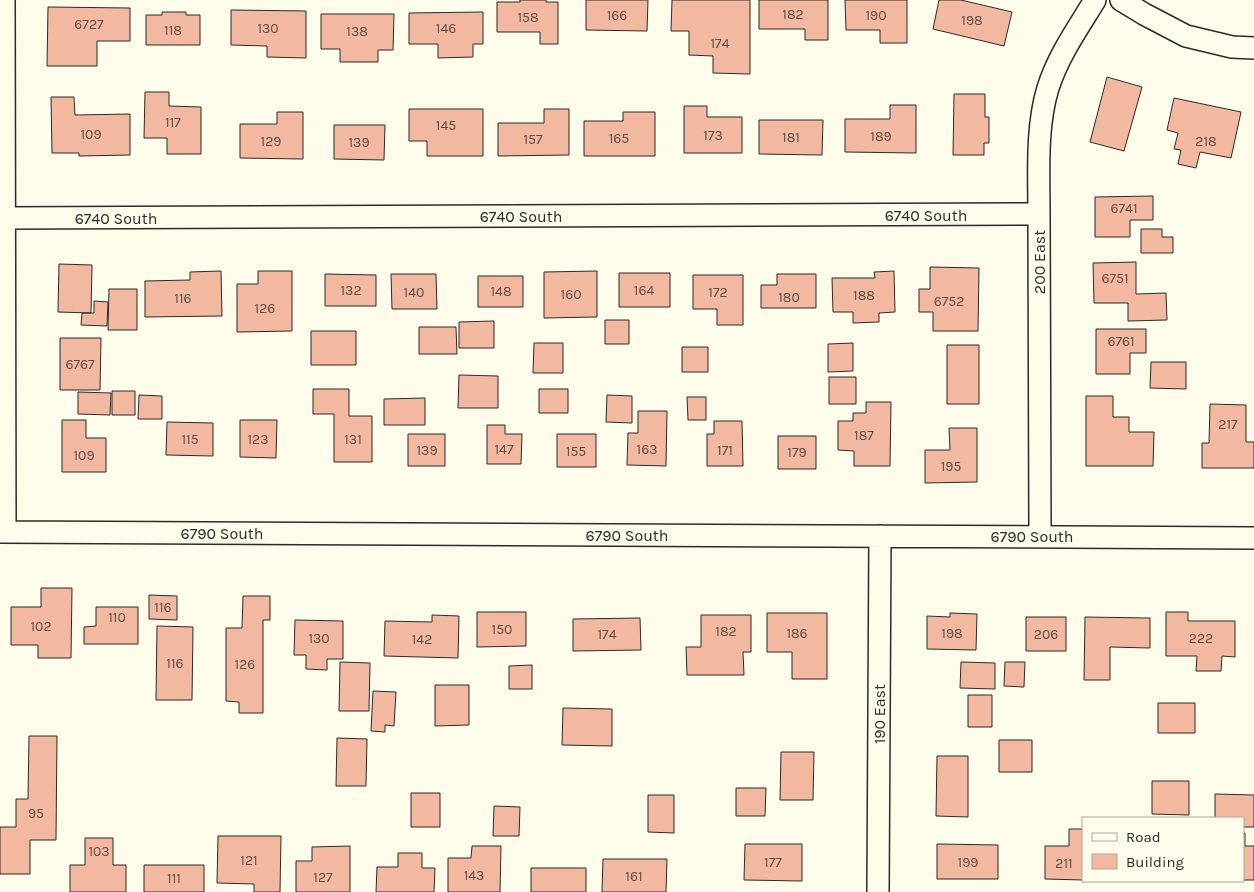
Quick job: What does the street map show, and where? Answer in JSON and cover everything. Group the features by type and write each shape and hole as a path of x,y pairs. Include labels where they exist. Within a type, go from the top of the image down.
{"street":[{"path":"2,532 4,0"},
{"name":"200 East","path":"1040,536 1038,214 1042,119 1048,88 1059,62 1095,0"},
{"path":"1120,0 1186,36 1232,47 1254,48"},
{"name":"6740 South","path":"4,218 1038,214"},
{"name":"6790 South","path":"2,532 1254,538"},
{"name":"190 East","path":"878,892 880,536"}],"building":[{"path":"520,0 558,2 558,44 540,44 540,32 497,32 497,2 520,2"},
{"path":"586,0 648,0 647,31 586,30"},
{"path":"672,0 750,0 750,74 713,73 713,56 689,55 689,31 671,31"},
{"path":"759,0 828,0 828,40 805,40 805,29 759,29"},
{"path":"845,0 907,0 907,43 880,43 880,30 846,30"},
{"path":"939,0 961,0 1012,12 1004,46 933,29"},
{"path":"48,7 130,8 130,41 97,41 97,66 47,66"},
{"path":"231,10 306,11 306,58 267,57 267,46 231,45"},
{"path":"162,12 186,12 186,15 200,15 200,45 146,45 146,15 162,15"},
{"path":"483,12 483,44 473,44 473,57 438,58 438,44 409,44 409,13"},
{"path":"321,14 394,14 393,50 378,50 378,62 340,62 340,49 321,49"},
{"path":"1107,77 1142,87 1124,151 1090,142"},
{"path":"145,92 169,92 169,106 201,107 201,154 167,154 167,138 144,138"},
{"path":"954,94 985,94 985,117 989,117 989,143 984,143 984,155 953,155"},
{"path":"51,97 74,97 75,115 130,114 130,155 79,156 79,153 52,153"},
{"path":"1174,98 1241,112 1231,158 1200,152 1196,168 1178,164 1181,150 1174,149 1178,133 1167,130"},
{"path":"890,105 916,105 916,153 845,152 845,119 890,119"},
{"path":"684,106 707,106 707,117 742,117 742,153 684,153"},
{"path":"409,109 483,109 483,156 427,156 427,141 409,141"},
{"path":"544,109 569,109 569,155 498,156 498,123 544,123"},
{"path":"277,112 303,112 303,159 240,158 240,124 277,124"},
{"path":"623,112 655,112 655,156 584,156 584,121 623,121"},
{"path":"759,120 823,120 822,155 759,154"},
{"path":"334,125 385,125 384,160 334,159"},
{"path":"1153,196 1153,220 1130,220 1130,237 1095,237 1095,197"},
{"path":"1141,229 1162,229 1162,237 1173,237 1173,253 1141,253"},
{"path":"1136,262 1136,294 1166,293 1167,320 1128,321 1128,303 1094,303 1093,263"},
{"path":"59,264 92,265 91,313 58,312"},
{"path":"930,267 979,268 978,331 933,331 933,312 919,312 919,289 930,289"},
{"path":"221,271 222,316 145,317 145,281 190,280 190,272"},
{"path":"258,271 292,271 292,331 237,332 237,284 258,284"},
{"path":"597,271 597,317 544,318 544,272"},
{"path":"894,271 895,312 879,313 879,322 853,323 853,312 833,312 832,278 875,278 874,272"},
{"path":"619,273 670,273 670,307 619,307"},
{"path":"325,274 376,275 376,306 325,306"},
{"path":"391,274 436,274 437,309 392,309"},
{"path":"777,274 816,274 816,308 761,308 761,285 777,285"},
{"path":"693,275 743,275 743,325 717,325 717,309 693,309"},
{"path":"478,276 523,276 523,307 478,307"},
{"path":"109,289 137,289 137,330 108,330"},
{"path":"94,301 108,302 107,326 81,325 82,313 94,313"},
{"path":"605,320 629,320 629,344 605,344"},
{"path":"494,321 494,348 459,348 459,322"},
{"path":"419,327 456,327 457,354 419,354"},
{"path":"1096,329 1146,329 1146,353 1130,353 1130,374 1096,374"},
{"path":"311,331 356,331 356,365 311,365"},
{"path":"60,338 101,338 100,390 60,390"},
{"path":"534,343 563,343 563,373 533,373"},
{"path":"853,343 853,371 828,372 828,344"},
{"path":"947,345 979,345 979,404 947,404"},
{"path":"682,347 708,347 708,372 682,372"},
{"path":"1151,362 1186,362 1186,389 1150,388"},
{"path":"459,375 498,376 498,408 458,408"},
{"path":"829,377 856,377 856,404 829,404"},
{"path":"313,389 349,389 349,416 372,416 372,462 334,462 334,414 313,414"},
{"path":"539,389 568,389 568,413 539,413"},
{"path":"112,391 135,391 135,415 112,415"},
{"path":"78,392 111,393 110,415 78,414"},
{"path":"139,395 162,396 162,419 138,419"},
{"path":"607,395 632,396 632,423 606,422"},
{"path":"1086,396 1113,396 1113,417 1129,417 1129,432 1154,432 1153,466 1086,466"},
{"path":"687,397 706,397 706,420 688,420"},
{"path":"425,398 425,425 384,425 384,399"},
{"path":"866,402 891,402 890,466 854,466 854,451 838,450 838,421 853,421 853,413 866,413"},
{"path":"1210,404 1246,405 1246,442 1254,442 1254,468 1202,468 1202,443 1209,443"},
{"path":"638,411 667,411 666,466 627,465 628,433 638,433"},
{"path":"62,420 86,420 86,438 106,438 106,472 62,472"},
{"path":"240,420 277,420 276,458 240,457"},
{"path":"714,421 742,421 743,466 707,466 707,434 714,434"},
{"path":"167,422 213,423 213,456 166,455"},
{"path":"487,425 505,425 505,434 522,434 521,464 487,464"},
{"path":"949,428 977,428 977,482 925,483 925,450 950,450"},
{"path":"408,434 445,434 445,466 408,466"},
{"path":"557,434 596,434 596,467 557,467"},
{"path":"778,436 816,436 816,469 778,469"},
{"path":"41,588 72,588 71,658 38,658 38,645 11,645 11,607 41,607"},
{"path":"149,595 177,596 177,620 149,619"},
{"path":"243,596 270,596 270,620 263,620 263,713 239,713 239,702 226,701 226,628 242,628"},
{"path":"96,607 138,607 138,644 84,644 84,627 96,626"},
{"path":"477,612 526,612 526,646 477,647"},
{"path":"1166,612 1188,612 1188,621 1235,621 1235,657 1222,656 1221,671 1196,671 1197,656 1166,656"},
{"path":"767,613 827,613 827,679 792,679 792,652 767,652"},
{"path":"950,613 977,614 976,650 927,649 927,616 950,617"},
{"path":"432,615 459,616 458,658 384,656 385,621 432,622"},
{"path":"701,615 751,615 751,652 743,652 744,675 687,675 686,647 701,647"},
{"path":"1026,617 1066,617 1066,651 1026,651"},
{"path":"1085,617 1150,618 1150,648 1110,647 1110,680 1084,680"},
{"path":"640,618 641,650 573,651 573,619"},
{"path":"295,620 343,621 343,659 327,659 327,670 306,669 306,655 294,655"},
{"path":"157,626 193,627 192,700 156,700"},
{"path":"340,662 370,663 369,711 339,711"},
{"path":"961,662 995,663 995,689 960,688"},
{"path":"1005,662 1025,662 1024,687 1004,686"},
{"path":"532,665 532,689 509,689 509,666"},
{"path":"435,685 469,685 469,725 435,726"},
{"path":"373,691 396,692 394,726 385,725 385,732 371,731"},
{"path":"968,695 992,695 992,727 968,727"},
{"path":"1158,703 1195,703 1195,733 1158,733"},
{"path":"563,708 612,709 612,746 562,745"},
{"path":"29,736 57,736 56,840 30,840 30,874 0,874 0,827 16,827 16,799 28,799"},
{"path":"337,738 367,739 366,786 336,786"},
{"path":"999,740 1032,740 1032,772 999,772"},
{"path":"781,752 814,752 813,800 780,800"},
{"path":"937,756 968,756 968,817 936,816"},
{"path":"1152,781 1189,781 1189,815 1152,814"},
{"path":"736,788 766,788 765,816 736,816"},
{"path":"411,793 440,793 440,827 411,827"},
{"path":"1215,794 1254,795 1254,827 1244,827 1244,817 1215,817"},
{"path":"648,795 674,795 674,833 648,832"},
{"path":"494,806 520,807 519,836 493,836"},
{"path":"1069,829 1082,829 1082,880 1045,879 1045,846 1069,846"},
{"path":"1244,833 1245,846 1254,846 1254,880 1244,880"},
{"path":"218,836 281,836 280,892 254,892 254,884 217,883"},
{"path":"85,838 113,838 113,865 126,865 126,892 70,892 70,865 85,865"},
{"path":"745,844 802,844 802,881 744,880"},
{"path":"937,844 998,845 998,879 937,879"},
{"path":"350,846 350,892 296,892 296,861 312,861 312,847"},
{"path":"472,846 501,846 500,892 448,892 448,858 471,858"},
{"path":"398,853 422,853 422,868 435,868 434,892 376,892 377,867 398,867"},
{"path":"603,859 667,859 666,892 602,892"},
{"path":"144,865 204,865 204,892 144,892"},
{"path":"531,868 586,868 586,892 531,892"}]}
